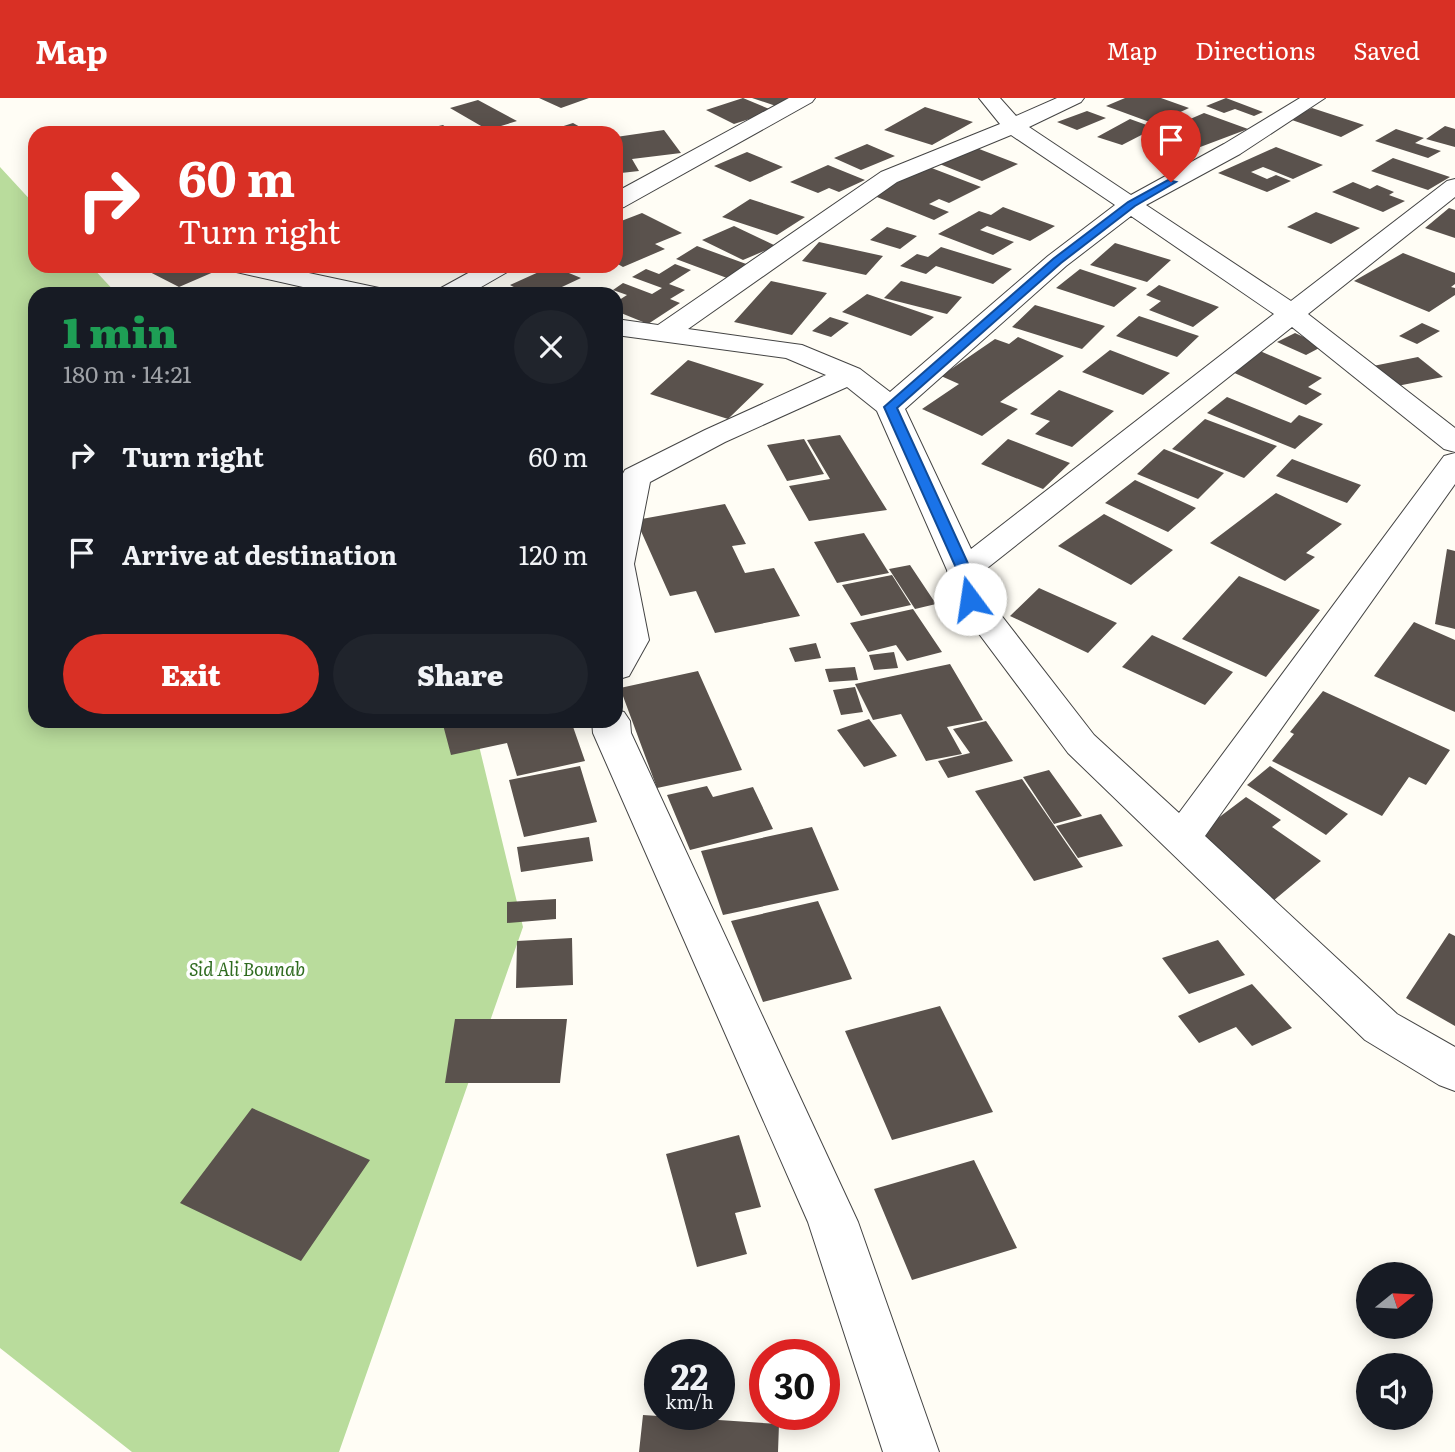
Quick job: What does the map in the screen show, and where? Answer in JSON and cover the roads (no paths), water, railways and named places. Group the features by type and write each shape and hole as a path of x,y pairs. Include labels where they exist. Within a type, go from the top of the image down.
{"street":[{"path":"623,198 805,98"},
{"path":"989,98 1013,127 1292,314 1455,443"},
{"path":"665,332 888,177 1013,127 1074,98"},
{"path":"890,407 1057,261 1131,204 1232,149 1315,98"},
{"path":"964,570 1455,186"},
{"path":"273,273 338,287"},
{"path":"462,287 488,273"},
{"path":"623,328 792,351 850,375 890,407 964,570 970,599 1081,744 1381,1027 1455,1071"},
{"path":"623,537 636,477 715,436 850,375"},
{"path":"1182,838 1455,461"},
{"path":"623,594 632,640 623,656"},
{"path":"612,728 832,1222 911,1452"}],"park label":[{"name":"Sid Ali Bounab","path":"247,968"}]}
